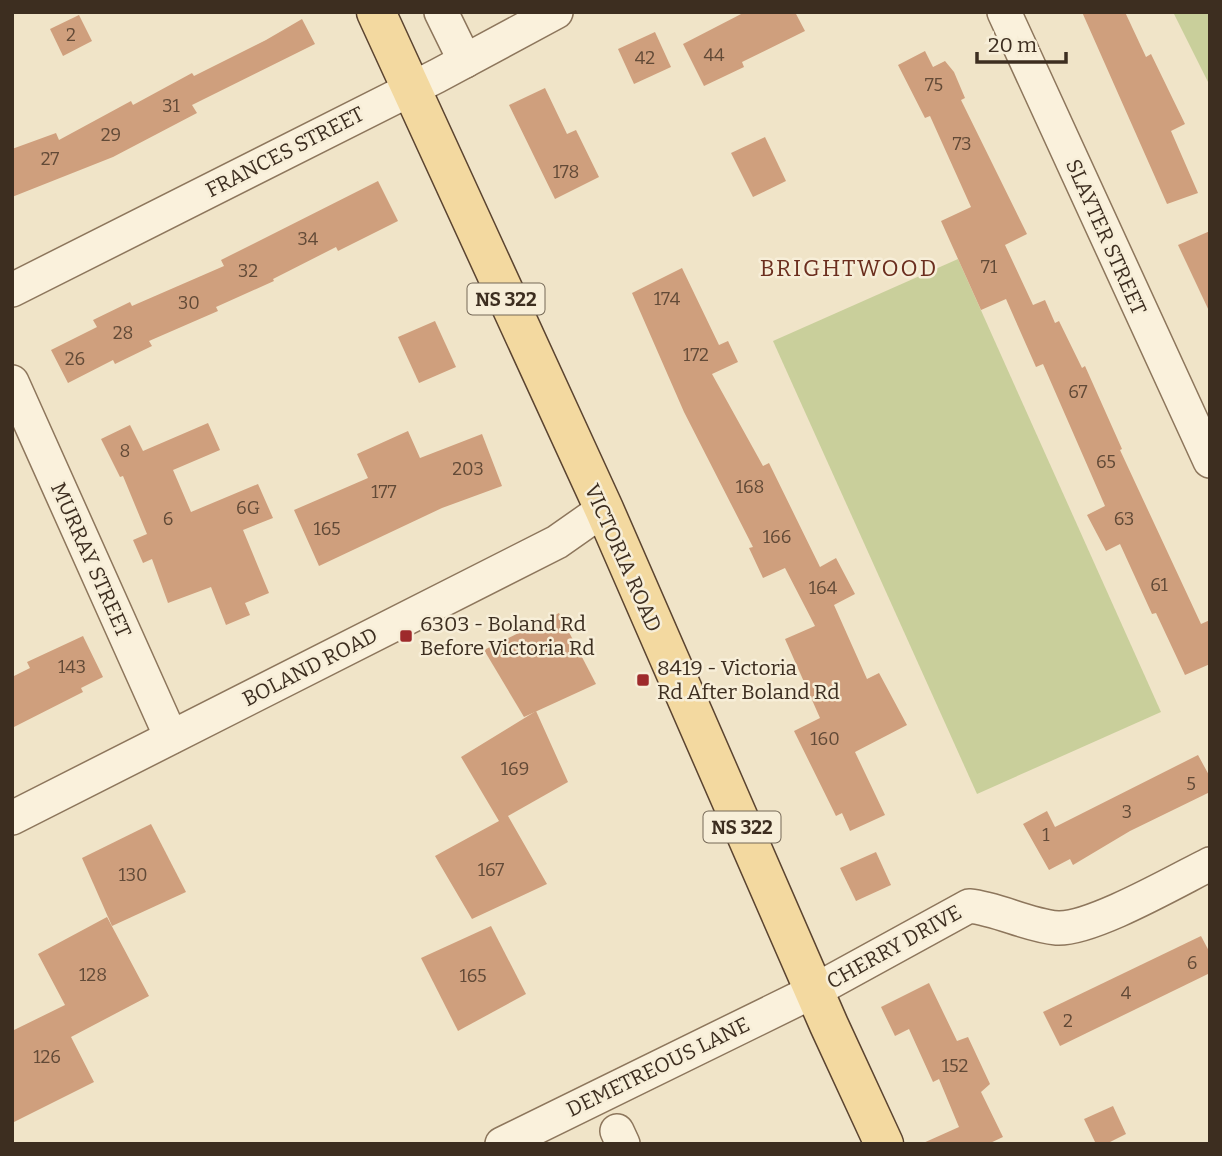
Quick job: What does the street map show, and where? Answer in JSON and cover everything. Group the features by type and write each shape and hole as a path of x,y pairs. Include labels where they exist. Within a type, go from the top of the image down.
{"main road":[{"name":"VICTORIA ROAD","path":"376,12 604,509 814,991 884,1144"}],"street":[{"path":"440,12 465,61"},
{"name":"FRANCES STREET","path":"12,289 465,61 555,12"},
{"name":"SLAYTER STREET","path":"1004,12 1210,461"},
{"name":"MURRAY STREET","path":"14,391 172,737"},
{"name":"BOLAND ROAD","path":"12,818 556,542 604,509"},
{"name":"CHERRY DRIVE","path":"814,991 969,906 989,908 1015,919 1059,928 1091,921 1210,864"},
{"name":"DEMETREOUS LANE","path":"502,1144 814,991"}],"green space":[{"path":"1173,12 1210,12 1210,86"},
{"path":"958,259 1161,712 977,794 773,341"}],"building":[{"path":"745,12 795,12 805,31 742,62 744,67 704,86 683,44"},
{"path":"1082,12 1125,12 1146,57 1151,54 1185,124 1171,131 1198,193 1167,204"},
{"path":"79,15 92,41 63,56 50,29"},
{"path":"302,19 315,44 192,105 197,113 113,157 12,197 12,149 56,133 59,140 131,101 133,105 192,73 194,76"},
{"path":"655,32 671,67 634,84 618,49"},
{"path":"925,51 933,67 945,61 954,72 965,98 961,100 1027,234 1005,245 1033,305 1045,300 1055,323 1059,321 1082,368 1085,366 1122,449 1120,450 1201,624 1210,620 1210,664 1185,675 1156,613 1152,614 1120,544 1106,551 1087,515 1105,506 1043,364 1036,367 1006,299 981,310 941,221 971,207 930,116 925,118 898,65"},
{"path":"545,88 567,134 576,130 599,177 555,199 509,105"},
{"path":"765,137 786,181 753,197 731,153"},
{"path":"378,181 398,221 338,251 336,247 273,279 274,281 216,307 218,311 149,341 152,346 115,364 113,360 68,383 51,350 97,327 93,320 130,302 132,306 224,266 221,260"},
{"path":"1210,231 1210,313 1178,245"},
{"path":"682,268 719,345 728,341 738,362 712,374 763,466 769,463 820,567 836,558 855,594 834,605 867,679 879,673 907,725 855,752 885,815 850,831 842,813 836,816 794,731 820,718 785,639 815,626 785,568 763,578 749,548 753,547 684,412 632,293"},
{"path":"435,321 456,367 419,383 398,337"},
{"path":"208,423 220,450 173,470 191,512 258,484 273,518 243,530 269,593 245,603 250,615 226,625 211,587 168,603 152,559 143,563 133,540 147,534 123,476 120,477 101,439 130,425 143,451"},
{"path":"408,431 420,458 482,434 502,486 442,508 319,566 294,510 368,478 357,454"},
{"path":"559,613 596,684 524,717 484,650"},
{"path":"83,636 103,677 81,688 83,692 12,728 12,677 30,668 27,662"},
{"path":"536,711 568,782 508,816 547,884 472,919 435,856 499,821 461,757"},
{"path":"1198,755 1210,777 1210,792 1130,831 1073,865 1070,859 1049,870 1023,824 1047,811 1055,827"},
{"path":"151,824 186,892 112,926 82,858"},
{"path":"876,852 891,885 856,901 840,868"},
{"path":"107,917 149,996 71,1037 94,1082 12,1123 12,1031 65,1005 38,954"},
{"path":"491,926 526,994 458,1031 421,958"},
{"path":"1201,936 1210,953 1210,973 1060,1046 1043,1012"},
{"path":"929,983 957,1041 968,1037 990,1084 981,1092 1003,1137 988,1144 921,1144 959,1127 939,1079 933,1082 909,1029 895,1036 881,1007"},
{"path":"1113,1106 1126,1134 1106,1144 1096,1144 1084,1119"}],"place":[{"name":"6303 - Boland Rd Before Victoria Rd","path":"406,636"},
{"name":"8419 - Victoria Rd After Boland Rd","path":"643,680"}],"district":[{"name":"BRIGHTWOOD","path":"849,268"}]}
